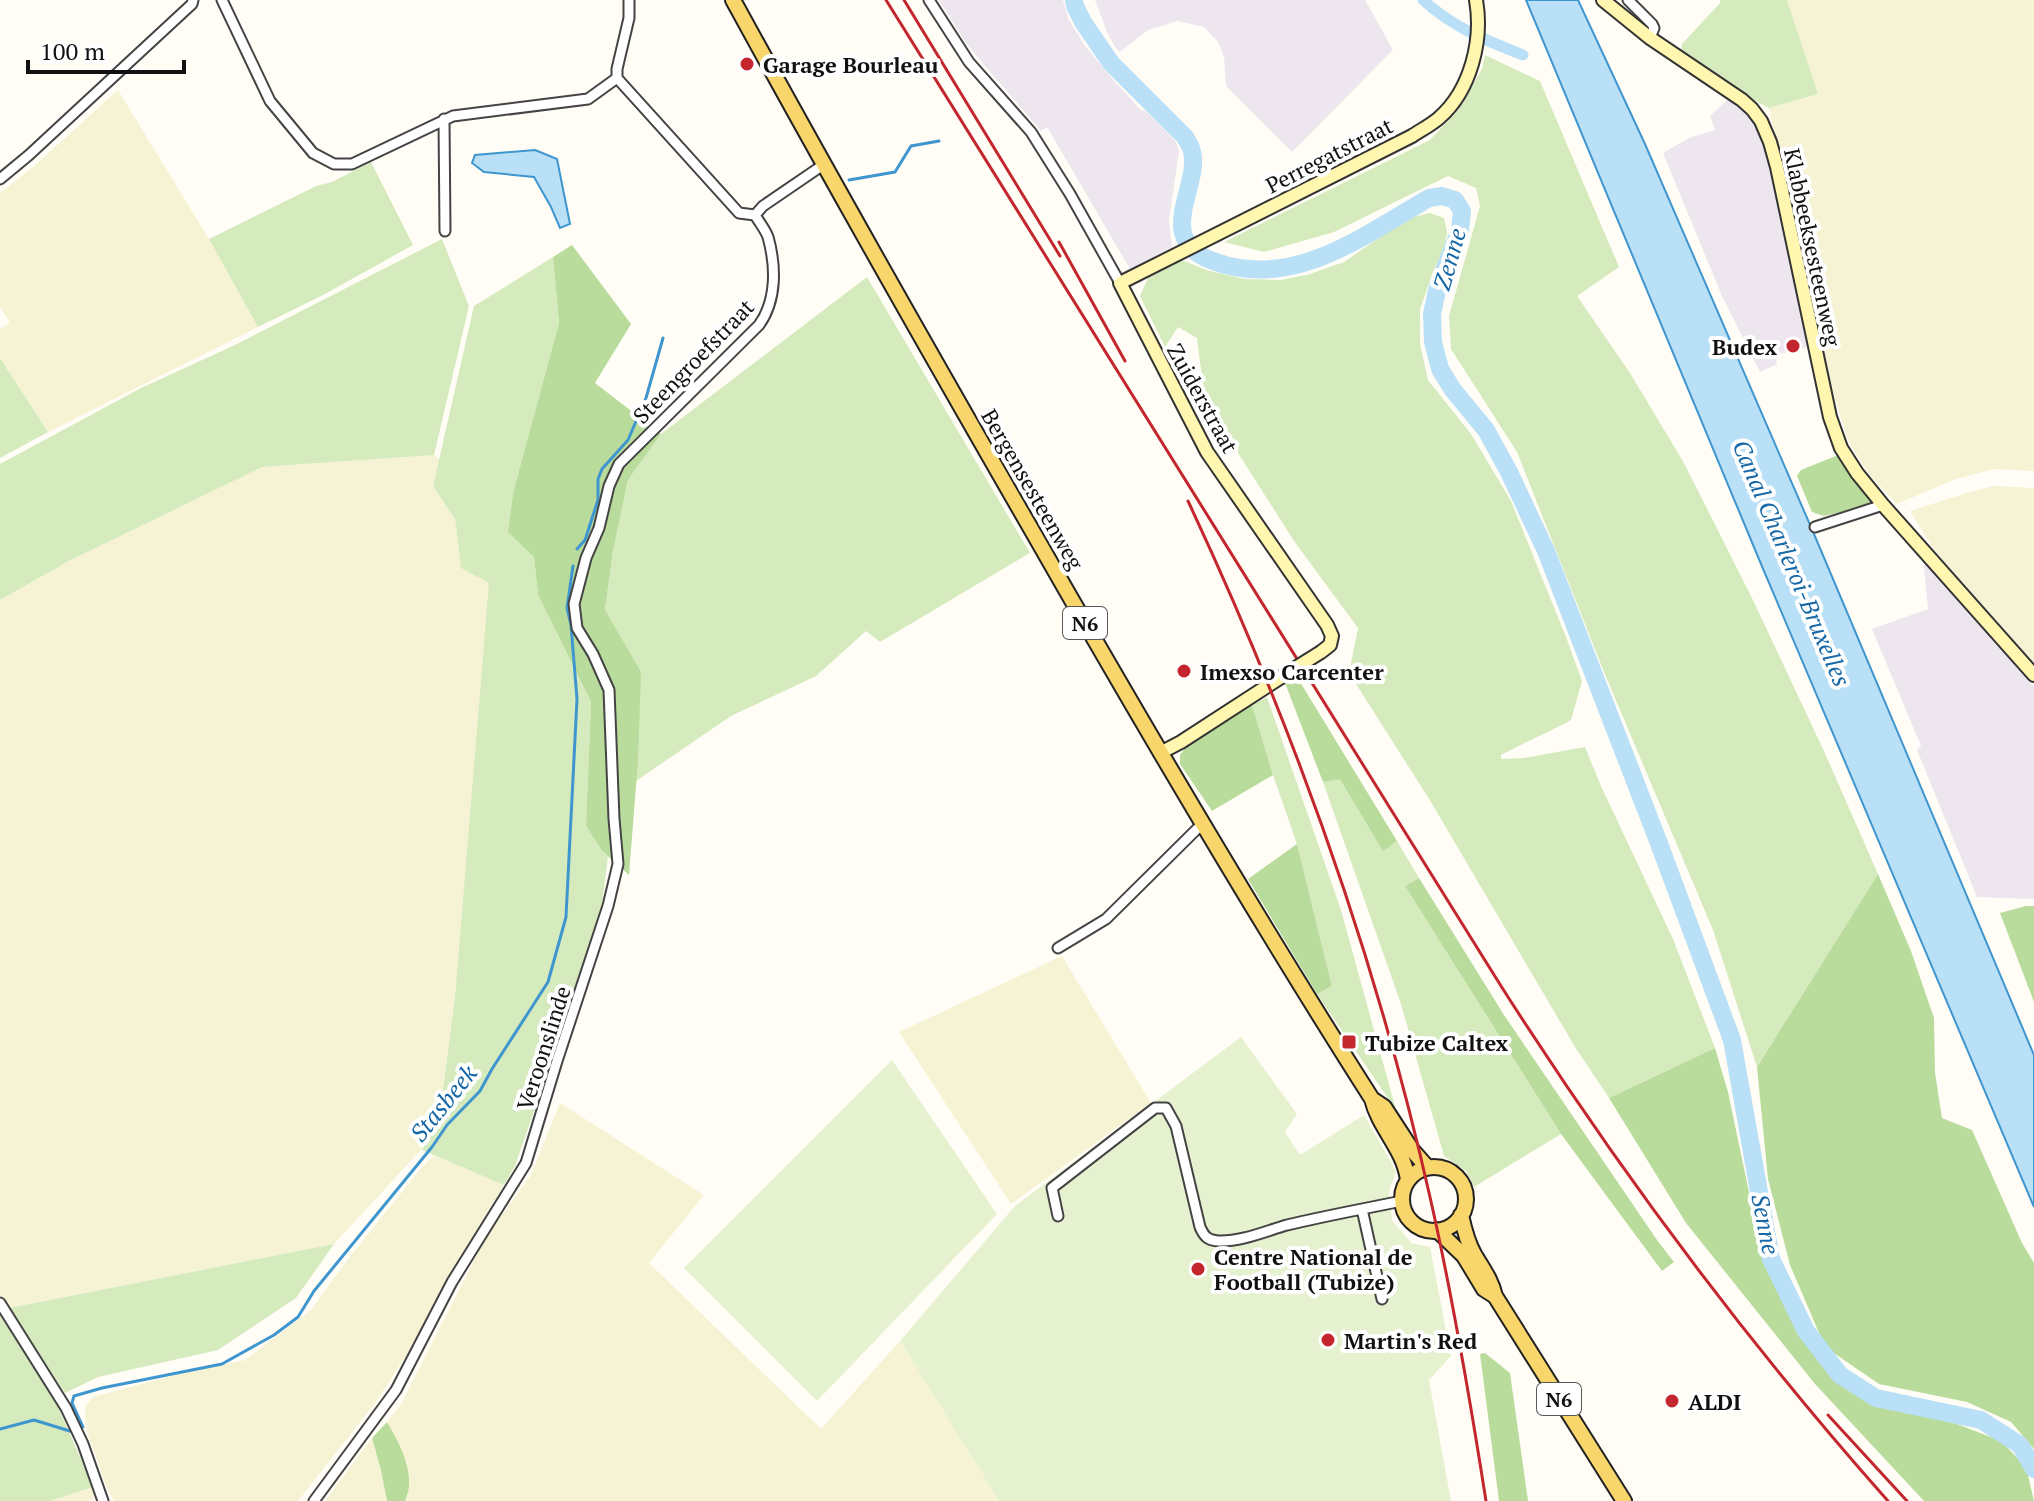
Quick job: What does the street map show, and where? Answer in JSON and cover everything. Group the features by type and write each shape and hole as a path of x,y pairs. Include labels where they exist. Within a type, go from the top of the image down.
{"main road":[{"name":"Bergensesteenweg","path":"733,0 823,165 1160,753 1372,1099"},
{"name":"N6","path":"1372,1099 1384,1107 1427,1167"},
{"name":"N6","path":"1372,1099 1375,1112 1402,1158 1408,1180"},
{"path":"1427,1167 1453,1173 1460,1180 1466,1197 1461,1215 1447,1228 1421,1228 1408,1217 1402,1201 1408,1180 1427,1167"},
{"name":"N6","path":"1461,1215 1467,1238 1492,1283 1495,1296 1624,1501"},
{"name":"N6","path":"1437,1230 1464,1256 1484,1289 1495,1296"}],"street":[{"path":"0,179 193,0"},
{"path":"222,0 270,101 313,153 334,164 352,164 453,116 588,99 617,78"},
{"path":"629,0 629,18 617,78 739,213 755,215 763,206 823,165"},
{"name":"Zuiderstraat","path":"929,0 969,62 1031,132 1120,283 1207,452 1332,636 1330,645 1321,652 1160,753"},
{"name":"Perregatstraat","path":"1120,283 1412,136 1440,118 1462,86 1475,55 1479,19 1476,0"},
{"name":"Klabbeeksesteenweg","path":"1603,0 1650,38 1742,100 1761,121 1777,167 1830,417 1841,448 1883,505 2034,675"},
{"name":"Klabbeeksesteenweg","path":"1628,0 1652,24 1654,28 1650,38"},
{"path":"444,119 445,231"},
{"name":"Steengroefstraat","path":"586,558 619,464 759,325 768,311 774,282 767,235 755,215"},
{"path":"1815,527 1883,505"},
{"name":"Veroonslinde","path":"314,1501 396,1390 452,1282 526,1163 608,906 618,864 609,690 577,628 574,604 586,558"},
{"path":"1058,948 1106,919 1202,824"},
{"path":"1058,1216 1052,1188 1155,1108 1166,1108 1176,1126 1200,1227 1208,1239 1221,1241 1249,1236 1402,1201"},
{"path":"1362,1209 1382,1299"},
{"path":"0,1303 66,1408 83,1444 103,1501"}],"shaded area":[{"path":"939,0 1063,0 1068,18 1085,46 1138,108 1145,111 1176,142 1179,151 1169,220 1172,247 1130,269 1047,127 1041,131 984,65 965,42"},
{"path":"1095,0 1365,0 1393,50 1292,152 1226,86 1224,57 1218,42 1204,27 1178,21 1148,30 1120,52 1107,32"},
{"path":"1787,0 2034,0 2034,471 1993,469 1956,479 1897,504 1868,473 1848,440 1831,386 1769,108 1818,94"},
{"path":"118,90 209,239 258,327 48,432 0,358 0,329 10,323 0,307 0,193"},
{"path":"1730,97 1754,120 1767,145 1807,347 1775,355 1777,364 1760,372 1722,296 1663,153 1689,138 1715,130 1710,116"},
{"path":"434,455 439,459 433,486 455,519 461,568 490,583 455,997 439,1121 421,1150 334,1244 9,1308 0,1294 0,600 67,562 262,467"},
{"path":"1995,486 2034,488 2034,663 1935,551 1910,511"},
{"path":"1923,558 2034,687 2034,899 1977,897 1917,750 1921,746 1872,629 1928,609"},
{"path":"1062,956 1151,1103 1011,1204 899,1032"},
{"path":"560,1103 704,1195 649,1263 821,1429 900,1341 999,1501 405,1501 408,1495 407,1463 387,1422 400,1406 486,1237 531,1175"},
{"path":"434,1155 504,1185 458,1260 410,1350 375,1403 298,1501 114,1501 86,1429 85,1407 93,1397 245,1360 311,1310 345,1263"},
{"path":"372,1438 387,1501 325,1501"},
{"path":"93,1487 94,1498 90,1501 50,1501"}],"green space":[{"path":"1720,0 1787,0 1818,94 1769,108 1681,50 1682,44"},
{"path":"1485,55 1540,81 1619,267 1577,296 1630,373 1684,463 1752,598 1878,874 1757,1067 1713,930 1604,672 1517,452 1451,349 1449,316 1480,206 1476,188 1448,176 1334,232 1264,252 1224,242 1430,140 1458,110 1482,69"},
{"path":"371,162 413,245 258,327 209,239"},
{"path":"1430,213 1444,218 1447,232 1445,246 1420,309 1420,344 1428,380 1471,434 1511,501 1582,681 1571,720 1501,755 1501,759 1585,747 1673,939 1715,1048 1609,1098 1575,1047 1431,802 1349,673 1358,628 1294,541 1205,401 1197,338 1178,327 1165,347 1140,296 1148,278 1182,260 1206,270 1244,279 1280,280 1307,275 1344,262 1408,218"},
{"path":"442,239 469,306 434,455 262,467 67,562 0,600 0,464 141,388 235,345"},
{"path":"572,245 631,324 595,383 661,434 628,480 613,551 605,610 641,672 629,875 602,851 586,826 591,702 538,595 534,557 508,532 514,489 559,323 553,257"},
{"path":"553,257 559,323 514,489 534,557 538,595 591,702 586,826 608,857 602,904 515,1166 504,1185 422,1150 439,1121 455,997 489,583 461,568 455,519 433,486 474,306"},
{"path":"867,277 1030,553 880,642 866,631 816,676 731,716 636,781 605,610 613,551 628,480 661,434"},
{"path":"0,358 48,432 0,458"},
{"path":"1838,455 1872,502 1824,516 1812,512 1797,476 1801,470"},
{"path":"1297,677 1397,841 1383,851 1340,779 1323,782 1285,683"},
{"path":"1267,697 1341,910 1396,1110 1317,994 1332,986 1297,844 1252,705"},
{"path":"1252,705 1273,775 1212,811 1180,764 1180,755 1188,744"},
{"path":"1340,778 1383,850 1397,841 1419,878 1405,886 1561,1134 1474,1187 1466,1171 1444,1156 1401,1004 1323,782"},
{"path":"1297,844 1332,986 1317,994 1248,879"},
{"path":"1878,874 1911,951 1934,1018 1935,1073 1942,1118 1972,1130 2022,1243 2034,1263 2034,1449 2011,1422 1967,1402 1879,1384 1825,1347 1790,1265 1768,1179 1757,1067"},
{"path":"1419,878 1504,1015 1674,1262 1662,1271 1561,1134 1405,886"},
{"path":"2034,906 2034,1002 2000,913"},
{"name":"Centre National de Football (Tubize)","path":"1241,1037 1297,1114 1285,1132 1300,1155 1364,1115 1396,1171 1389,1192 1392,1220 1411,1243 1430,1247 1451,1356 1429,1380 1451,1501 999,1501 900,1341 1015,1206"},
{"path":"1715,1048 1728,1092 1763,1259 1800,1330 1841,1386 1873,1405 1952,1422 2001,1441 2026,1467 2034,1501 1924,1501 1815,1384 1686,1223 1609,1098"},
{"path":"892,1060 997,1214 817,1401 684,1268"},
{"path":"334,1244 296,1298 218,1350 98,1377 65,1393 9,1308"},
{"path":"0,1315 57,1404 93,1487 50,1501 0,1501"},
{"path":"1485,1353 1510,1373 1528,1501 1499,1501 1480,1354"},
{"path":"387,1422 402,1450 408,1470 405,1501 387,1501 372,1438"}],"water":[{"name":"Canal Charleroi-Bruxelles","path":"1526,0 1578,0 1645,144 1814,534 2034,1055 2034,1207 1761,564"},
{"path":"535,150 557,159 570,224 560,228 534,177 484,172 472,163 475,155"}],"waterway":[{"name":"Zenne","path":"1074,0 1083,22 1111,63 1190,145 1193,168 1183,212 1183,233 1194,251 1203,257 1242,268 1271,269 1299,264 1352,243 1429,198 1442,196 1455,200 1462,211 1460,230 1438,286 1432,314 1433,342 1440,369 1486,430 1546,551 1660,846 1732,1040 1771,1259 1806,1331 1840,1375 1876,1398 1981,1420 2020,1445 2034,1469"},
{"path":"1423,0 1458,26 1523,55"},
{"name":"Stasbeek","path":"849,180 895,172 911,146 939,141"},
{"name":"Stasbeek","path":"577,549 585,540 598,500 598,479 602,469 628,440 646,398 663,338"},
{"name":"Stasbeek","path":"83,1427 72,1403 74,1396 222,1364 274,1335 298,1317 314,1291 447,1125 480,1091 548,982 566,917 577,699 567,608 573,566"},
{"name":"Stasbeek","path":"0,1429 34,1420 73,1432"}],"railway":[{"path":"886,0 1545,1054 1590,1121 1733,1315 1888,1501"},
{"path":"904,0 1060,256"},
{"path":"1059,242 1125,361"},
{"path":"1188,501 1296,755 1328,842 1384,1018 1438,1235 1486,1501"},
{"path":"1828,1415 1907,1501"}],"place":[{"name":"Garage Bourleau","path":"747,64"},
{"name":"Budex","path":"1793,346"},
{"name":"Imexso Carcenter","path":"1184,671"},
{"name":"Tubize Caltex","path":"1349,1042"},
{"name":"Centre National de Football (Tubize)","path":"1198,1269"},
{"name":"Martin's Red","path":"1328,1340"},
{"name":"ALDI","path":"1672,1401"}],"water label":[{"name":"Senne","path":"1766,1224"}]}
